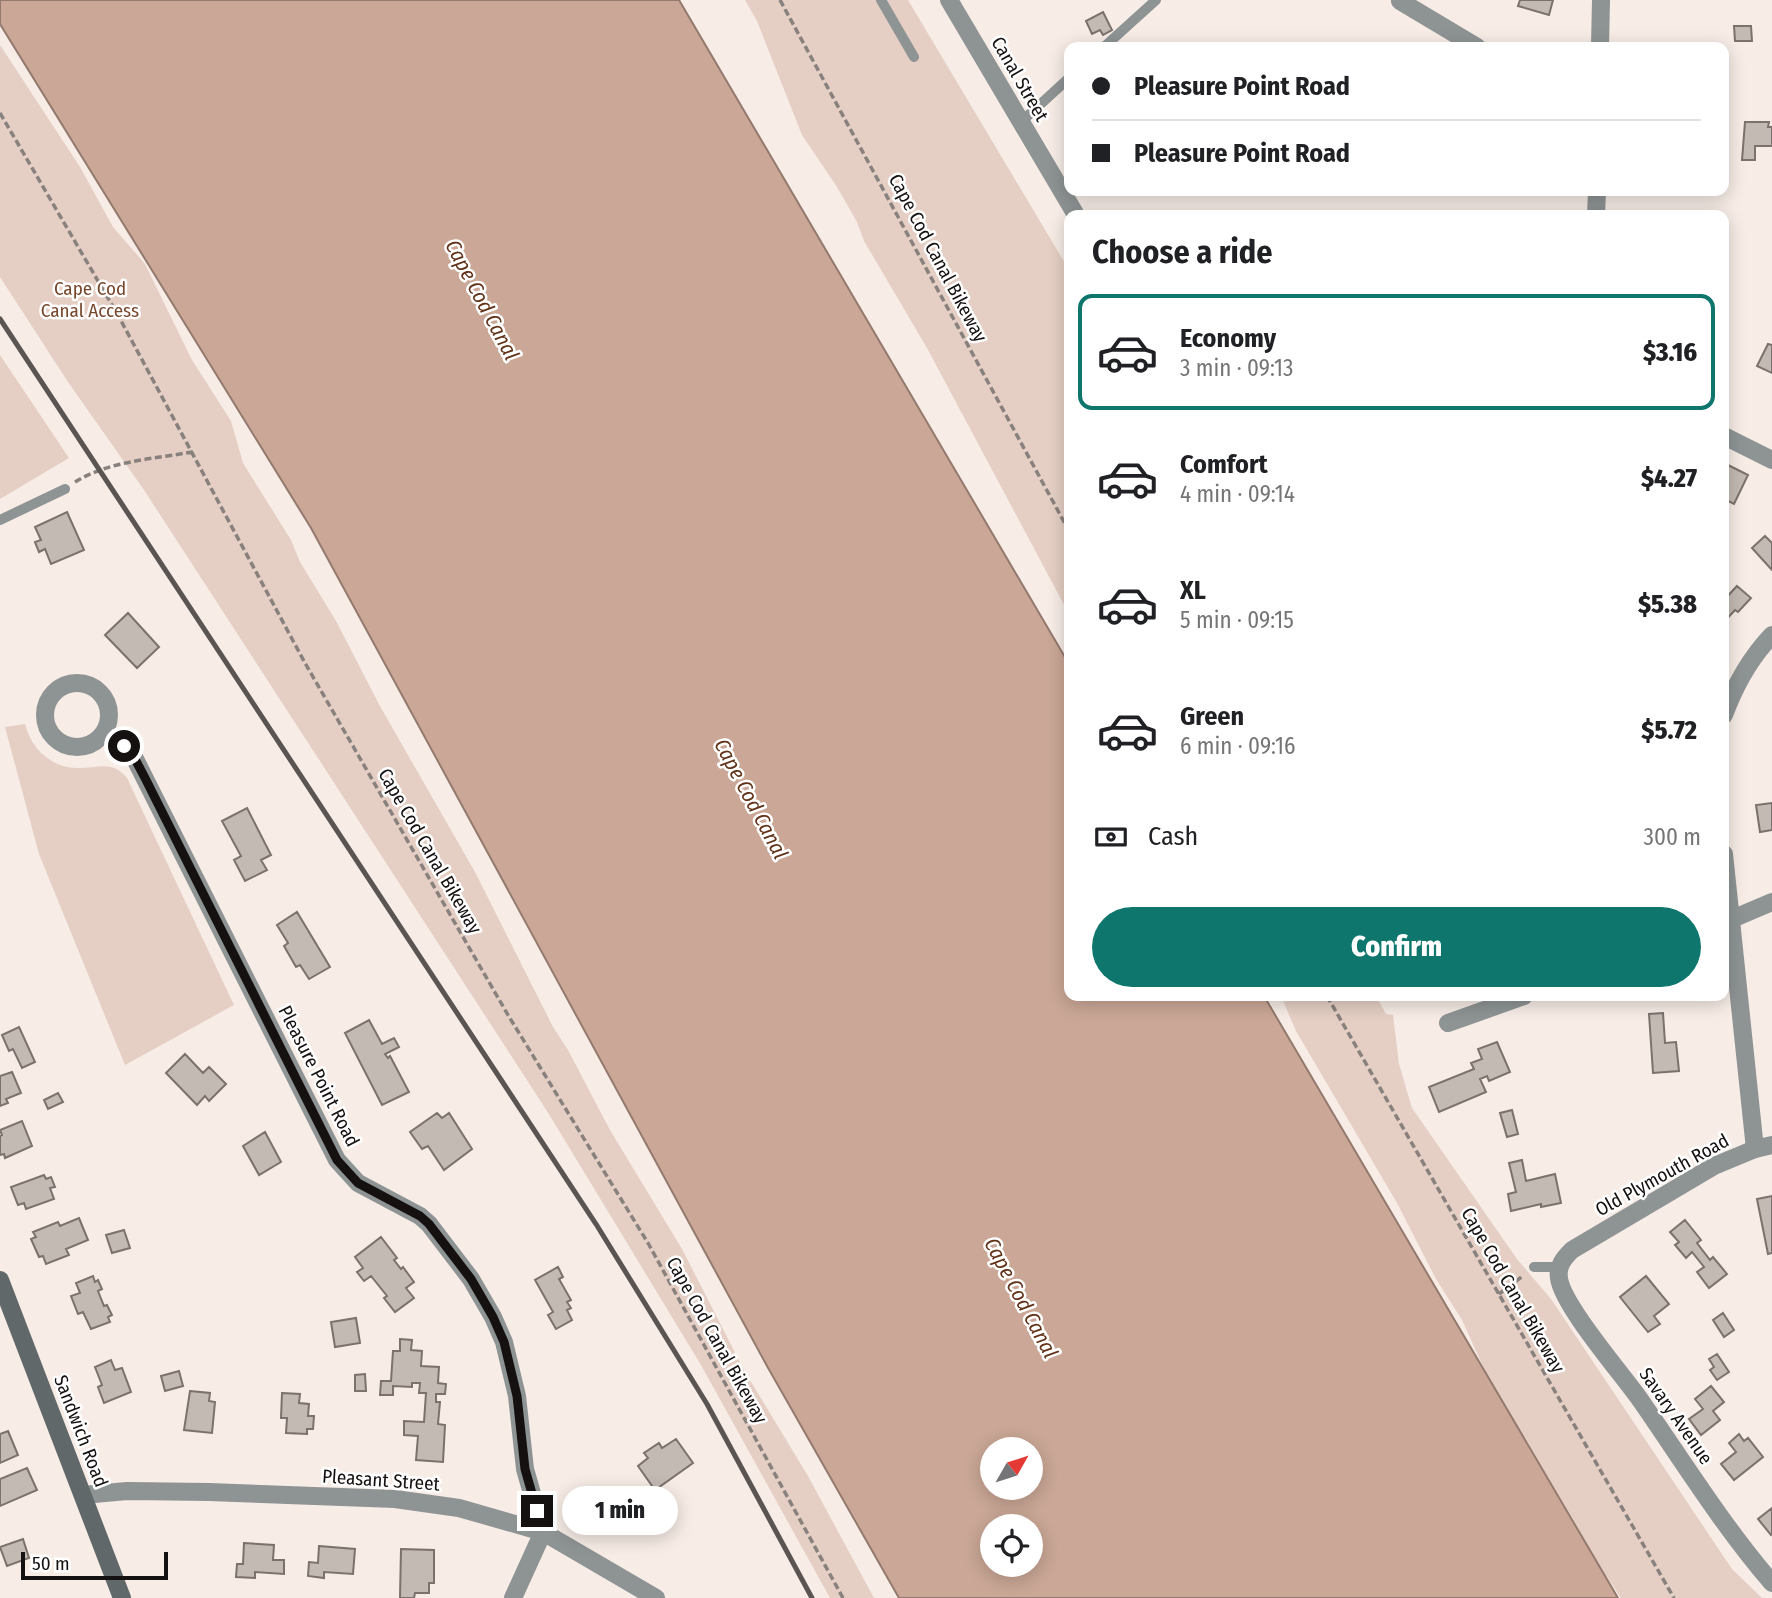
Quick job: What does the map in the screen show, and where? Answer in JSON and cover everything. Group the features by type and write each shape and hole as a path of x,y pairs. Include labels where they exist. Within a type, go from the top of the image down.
{"main road":[{"name":"Sandwich Road","path":"0,1280 122,1598"}],"street":[{"name":"Canal Street","path":"949,0 1064,195"},
{"path":"1601,0 1601,42"},
{"path":"1399,1 1469,42"},
{"path":"1729,438 1772,460"},
{"path":"1729,701 1747,667 1772,635"},
{"name":"Pleasure Point Road","path":"105,733 124,746 135,759 337,1160 358,1183 409,1209 429,1224 471,1279 493,1317 504,1342 517,1396 525,1469 544,1532"},
{"path":"1729,920 1772,902"},
{"name":"Old Plymouth Road","path":"1559,1267 1572,1250 1714,1166 1763,1147 1729,926"},
{"path":"1448,1023 1510,1001"},
{"name":"Savary Avenue","path":"1559,1267 1562,1290 1584,1325 1640,1400 1727,1526 1772,1583"},
{"name":"Pleasant Street","path":"83,1495 127,1491 209,1492 395,1499 459,1508 544,1532 656,1598"},
{"path":"513,1598 544,1532"}],"lane":[{"path":"881,0 914,57"},
{"path":"1110,42 1156,0"},
{"path":"1021,122 1064,83"},
{"path":"0,520 65,489"},
{"path":"1534,1267 1559,1267"}],"path":[{"name":"Cape Cod Canal Bikeway","path":"780,0 1064,522"},
{"name":"Cape Cod Canal Bikeway","path":"0,113 119,317 319,687 508,1015 648,1243 843,1598"},
{"path":"65,489 87,475 122,464 192,452"},
{"name":"Cape Cod Canal Bikeway","path":"1330,1001 1674,1598"},
{"path":"1499,1294 1534,1267"}],"green space":[{"path":"745,0 908,0 1064,262 1064,605 927,348 864,241 857,222 802,135 757,21"},
{"name":"Cape Cod Canal Access","path":"0,45 80,167 113,227 145,264 192,360 231,421 243,463 291,540 300,562 336,621 381,708 475,872 553,1027 610,1130 682,1249 745,1372 808,1476 874,1598 830,1598 701,1365 547,1111 144,490 68,382 0,277"},
{"path":"0,355 69,458 0,499"},
{"path":"25,724 32,741 50,760 67,767 109,767 127,778 234,1005 125,1065 39,854 5,727"},
{"path":"1283,1001 1379,1001 1386,1014 1393,1015 1399,1064 1412,1108 1517,1259 1551,1299 1732,1569 1762,1598 1621,1598 1587,1547 1573,1519 1513,1421 1485,1371 1462,1320 1436,1279 1397,1203 1296,1031"}],"water":[{"name":"Cape Cod Canal","path":"0,0 679,0 1064,655 1064,1001 1267,1001 1618,1598 899,1598 767,1366 311,528 0,24"}],"building":[{"path":"1520,0 1553,0 1549,15 1518,6"},
{"path":"1103,12 1112,30 1103,35 1100,30 1092,34 1086,21"},
{"path":"1734,26 1751,26 1752,41 1735,41"},
{"path":"1745,122 1769,122 1768,127 1772,127 1772,146 1755,146 1755,160 1742,160"},
{"path":"1768,344 1772,345 1772,373 1757,366"},
{"path":"1729,466 1748,475 1734,504 1729,502"},
{"path":"67,512 84,550 51,564 45,549 39,552 35,542 41,540 35,527"},
{"path":"1765,536 1772,543 1772,570 1752,548"},
{"path":"1737,586 1751,598 1738,612 1735,610 1729,617 1729,595"},
{"path":"128,613 159,647 137,668 105,635"},
{"path":"1772,803 1772,830 1760,832 1756,805"},
{"path":"247,808 271,855 261,860 267,870 245,881 234,860 241,856 222,821"},
{"path":"297,912 330,967 309,979 300,965 296,967 284,946 288,943 277,925"},
{"path":"1663,1013 1665,1043 1676,1042 1679,1071 1653,1073 1649,1014"},
{"path":"369,1020 382,1044 394,1038 399,1047 385,1054 388,1058 390,1056 409,1092 382,1105 345,1033"},
{"path":"19,1027 35,1062 22,1068 13,1049 9,1051 2,1035"},
{"path":"1497,1042 1510,1072 1489,1081 1487,1076 1480,1079 1486,1092 1439,1112 1429,1087 1474,1069 1471,1063 1482,1059 1478,1049"},
{"path":"185,1054 203,1073 209,1067 226,1084 209,1101 205,1096 197,1105 166,1073"},
{"path":"12,1072 21,1093 6,1099 8,1103 0,1106 0,1076"},
{"path":"58,1093 63,1102 48,1109 44,1100"},
{"path":"1512,1110 1518,1134 1507,1137 1500,1113"},
{"path":"437,1113 442,1118 449,1113 472,1149 444,1170 428,1146 422,1149 410,1132"},
{"path":"22,1121 32,1146 5,1158 4,1154 0,1155 0,1130"},
{"path":"265,1132 281,1162 259,1175 243,1146"},
{"path":"1522,1160 1526,1181 1555,1174 1561,1203 1541,1207 1541,1204 1511,1211 1508,1194 1516,1192 1509,1163"},
{"path":"44,1175 46,1179 51,1177 55,1187 50,1188 54,1199 26,1209 24,1203 18,1205 11,1187"},
{"path":"1772,1196 1772,1253 1768,1254 1757,1199"},
{"path":"79,1218 88,1240 66,1249 69,1255 46,1264 43,1256 39,1257 31,1239 36,1237 33,1232 58,1222 60,1226"},
{"path":"1685,1220 1701,1240 1697,1243 1710,1260 1713,1257 1727,1274 1709,1288 1697,1272 1704,1267 1692,1252 1686,1258 1675,1245 1679,1242 1670,1232"},
{"path":"124,1230 130,1248 112,1253 106,1235"},
{"path":"381,1237 397,1258 394,1260 414,1282 406,1288 414,1298 395,1312 384,1298 387,1296 371,1276 364,1281 357,1272 363,1268 355,1257"},
{"path":"558,1267 563,1277 559,1279 571,1300 567,1302 571,1308 567,1310 572,1320 556,1329 548,1315 553,1312 535,1280"},
{"path":"93,1276 102,1289 98,1291 104,1306 107,1305 112,1315 108,1317 110,1322 91,1329 83,1312 78,1314 71,1296 80,1293 76,1283"},
{"path":"1646,1276 1669,1304 1654,1316 1660,1324 1648,1332 1620,1297"},
{"path":"1723,1313 1734,1330 1724,1337 1713,1320"},
{"path":"356,1318 360,1343 335,1347 331,1322"},
{"path":"400,1339 412,1340 411,1350 422,1351 421,1366 439,1367 438,1383 446,1384 445,1394 436,1394 436,1402 440,1402 438,1424 445,1425 443,1462 416,1460 418,1436 404,1435 404,1421 424,1422 426,1393 419,1393 420,1383 412,1383 412,1387 393,1386 393,1395 380,1395 381,1381 391,1381 393,1351 400,1351"},
{"path":"1717,1354 1729,1372 1717,1380 1710,1370 1714,1367 1709,1359"},
{"path":"111,1360 115,1370 122,1368 131,1392 104,1403 98,1387 102,1385 95,1367"},
{"path":"179,1371 183,1386 165,1391 161,1376"},
{"path":"365,1374 366,1391 355,1391 355,1375"},
{"path":"1711,1386 1724,1402 1713,1411 1720,1420 1701,1435 1689,1419 1703,1409 1695,1399"},
{"path":"190,1391 210,1393 209,1401 215,1402 212,1433 184,1430"},
{"path":"282,1393 300,1394 299,1403 309,1404 308,1416 314,1416 313,1429 307,1429 307,1434 286,1433 287,1418 281,1418"},
{"path":"8,1431 18,1455 0,1463 0,1434"},
{"path":"1739,1434 1744,1441 1748,1438 1763,1457 1734,1480 1721,1464 1736,1452 1729,1443"},
{"path":"676,1439 693,1463 655,1490 638,1466 648,1458 644,1453 659,1443 662,1448"},
{"path":"27,1468 37,1490 0,1506 0,1479"},
{"path":"1772,1508 1772,1534 1771,1535 1758,1519"},
{"path":"23,1539 29,1558 7,1566 0,1547"},
{"path":"244,1543 274,1545 273,1560 284,1560 284,1574 255,1572 255,1578 236,1577 237,1564 243,1564"},
{"path":"319,1546 355,1549 353,1574 324,1572 324,1578 308,1576 309,1562 318,1563"},
{"path":"401,1549 434,1550 434,1583 429,1583 429,1593 415,1593 414,1598 400,1598"}],"railway":[{"path":"0,319 596,1224 707,1404 812,1598"}],"route":[{"path":"124,746 145,778 337,1160 358,1183 420,1216 429,1224 471,1279 493,1317 504,1342 517,1396 525,1469 537,1511"}]}
